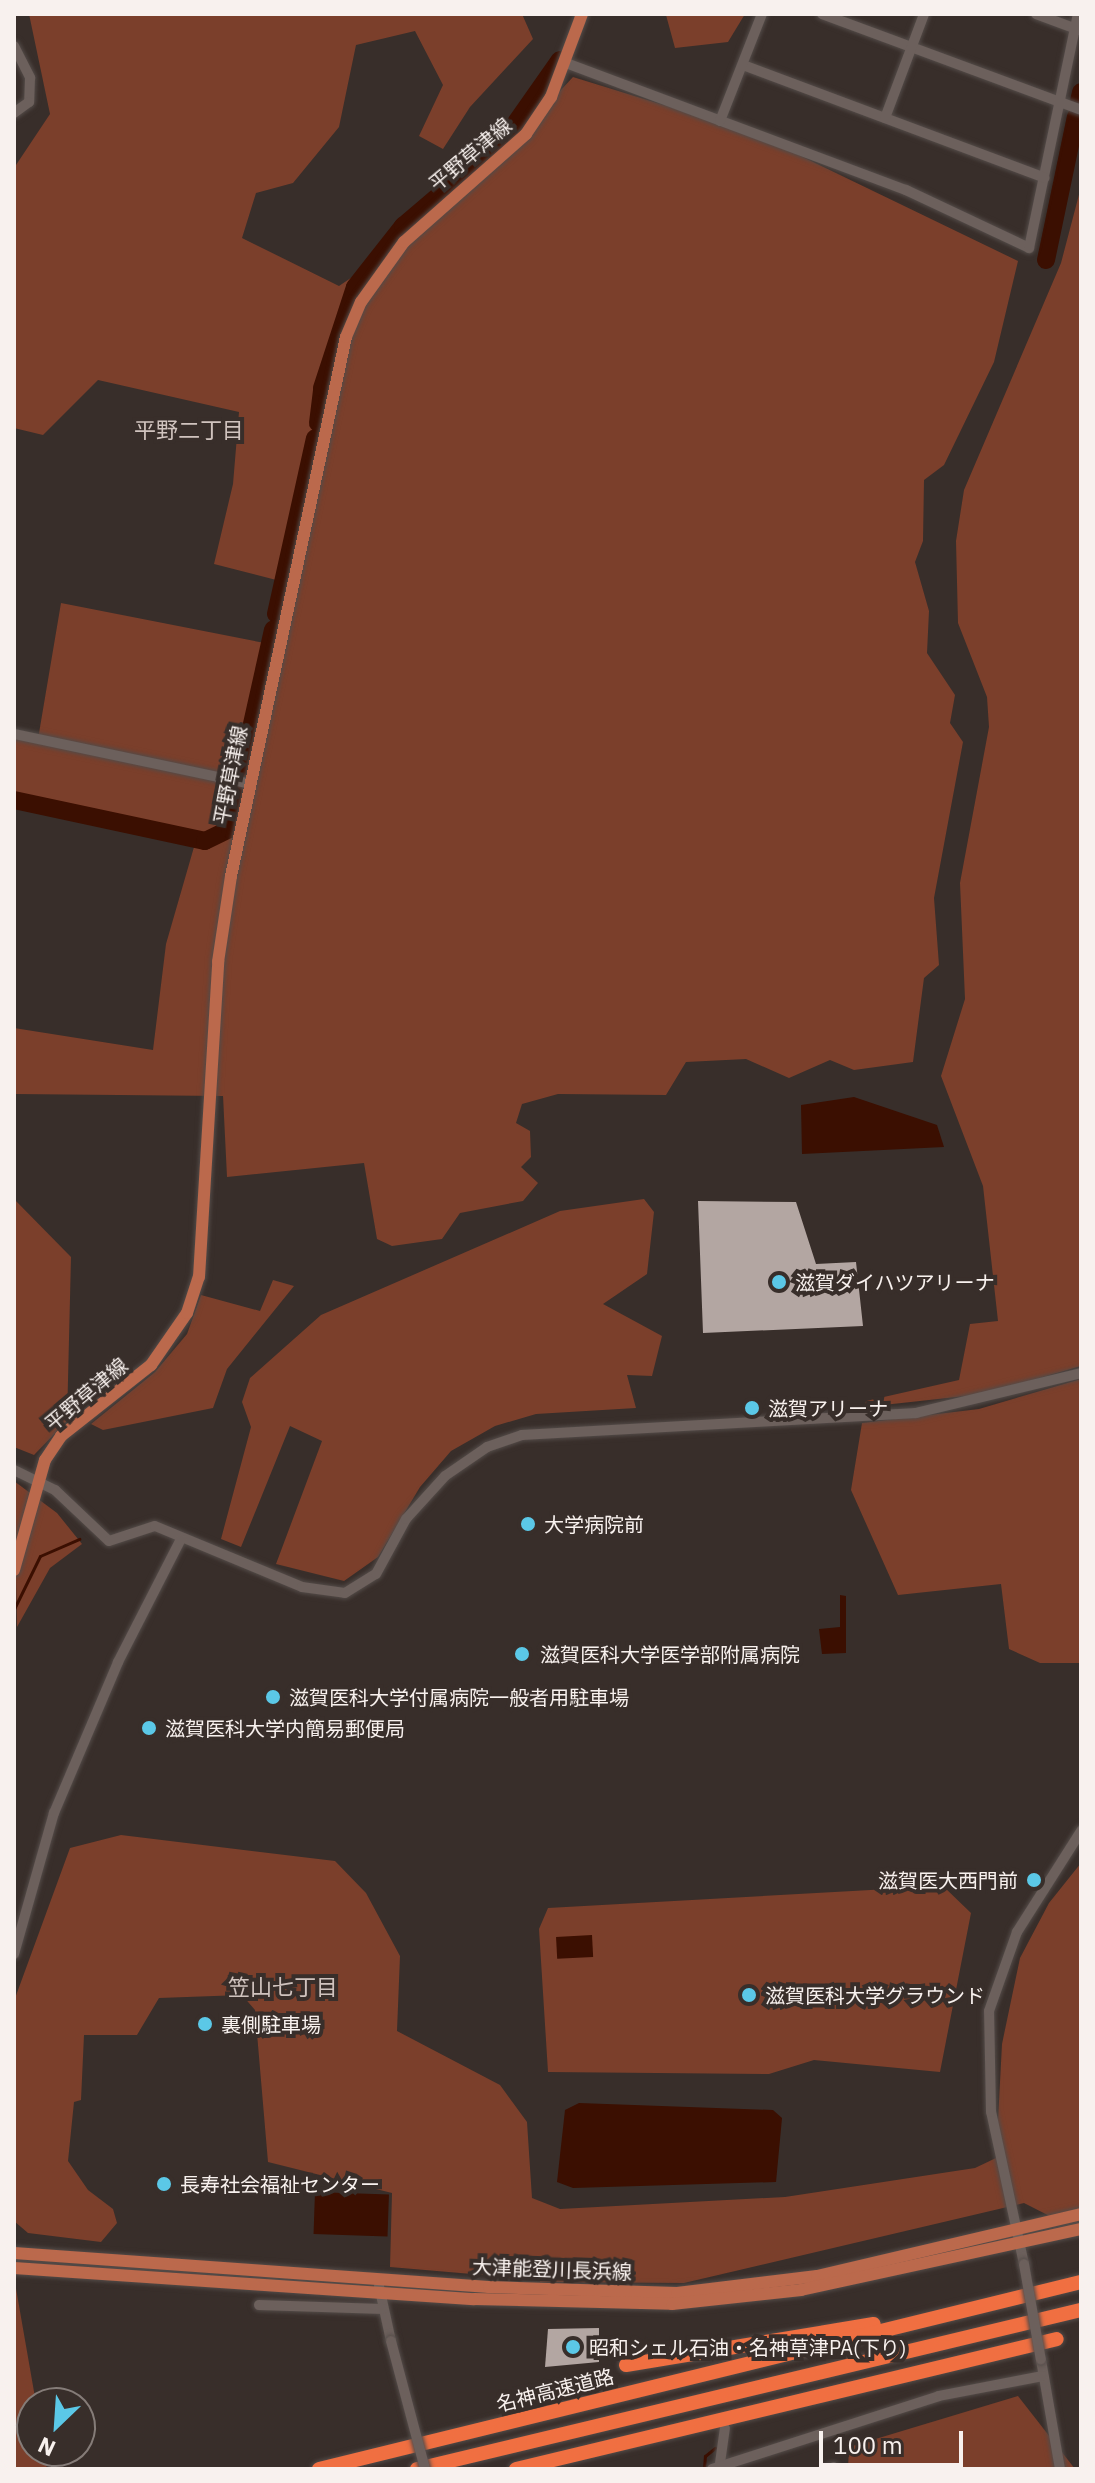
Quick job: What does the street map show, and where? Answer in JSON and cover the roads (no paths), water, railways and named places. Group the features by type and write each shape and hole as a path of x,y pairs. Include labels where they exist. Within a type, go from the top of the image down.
{"highway":[{"name":"名神高速道路","path":"319,2469 1081,2282"},
{"path":"626,2365 964,2310"},
{"path":"417,2469 1081,2310"},
{"path":"516,2469 1057,2339"}],"main road":[{"name":"平野草津線","path":"14,1570 38,1480 61,1436 151,1365 187,1313 199,1277 218,962 247,783 346,337 361,302 404,242 526,134 566,63 582,14"},
{"name":"大津能登川長浜線","path":"14,2253 580,2305 721,2301 801,2290 1018,2237 1081,2214"},
{"name":"大津能登川長浜線","path":"1018,2237 1081,2229"},
{"name":"大津能登川長浜線","path":"14,2268 379,2287"}],"street":[{"path":"720,121 762,14"},
{"path":"822,14 1081,110"},
{"path":"885,118 924,14"},
{"path":"1036,14 1078,30"},
{"path":"566,63 906,190 1023,247 1034,243 1078,30 1078,14"},
{"path":"14,46 30,78 29,102 14,113"},
{"path":"743,65 1045,178"},
{"path":"14,734 247,783"},
{"path":"14,1470 38,1480 109,1541 155,1526 302,1587 345,1593 376,1574 406,1519 445,1476 487,1447 522,1435 916,1413 1081,1373"},
{"path":"14,1954 59,1800 118,1662 181,1539"},
{"path":"1060,2469 1024,2264 986,2076 989,2011 1017,1932 1081,1831"},
{"path":"379,2287 425,2469"},
{"path":"259,2305 383,2309"},
{"path":"716,2466 985,2384 1043,2376"},
{"path":"716,2466 725,2428"}],"waterway":[{"path":"318,423 322,388 355,287 403,226 503,141 560,60"},
{"path":"1079,101 1081,92"},
{"path":"1046,260 1076,117"},
{"path":"276,614 315,438"},
{"path":"241,773 273,630"},
{"path":"14,800 205,841 230,829 238,790"},
{"path":"14,1609 40,1556 79,1539"},
{"path":"704,2469 705,2456 715,2448"}],"place":[{"name":"滋賀ダイハツアリーナ","path":"779,1282"},
{"name":"滋賀アリーナ","path":"752,1408"},
{"name":"大学病院前","path":"528,1524"},
{"name":"滋賀医科大学医学部附属病院","path":"522,1654"},
{"name":"滋賀医科大学付属病院一般者用駐車場","path":"273,1697"},
{"name":"滋賀医科大学内簡易郵便局","path":"149,1728"},
{"name":"滋賀医大西門前","path":"1034,1880"},
{"name":"滋賀医科大学グラウンド","path":"749,1995"},
{"name":"裏側駐車場","path":"205,2024"},
{"name":"長寿社会福祉センター","path":"164,2184"},
{"name":"昭和シェル石油・名神草津PA(下り)","path":"573,2347"}],"district":[{"name":"平野二丁目","path":"189,430"},
{"name":"笠山七丁目","path":"283,1987"}]}
